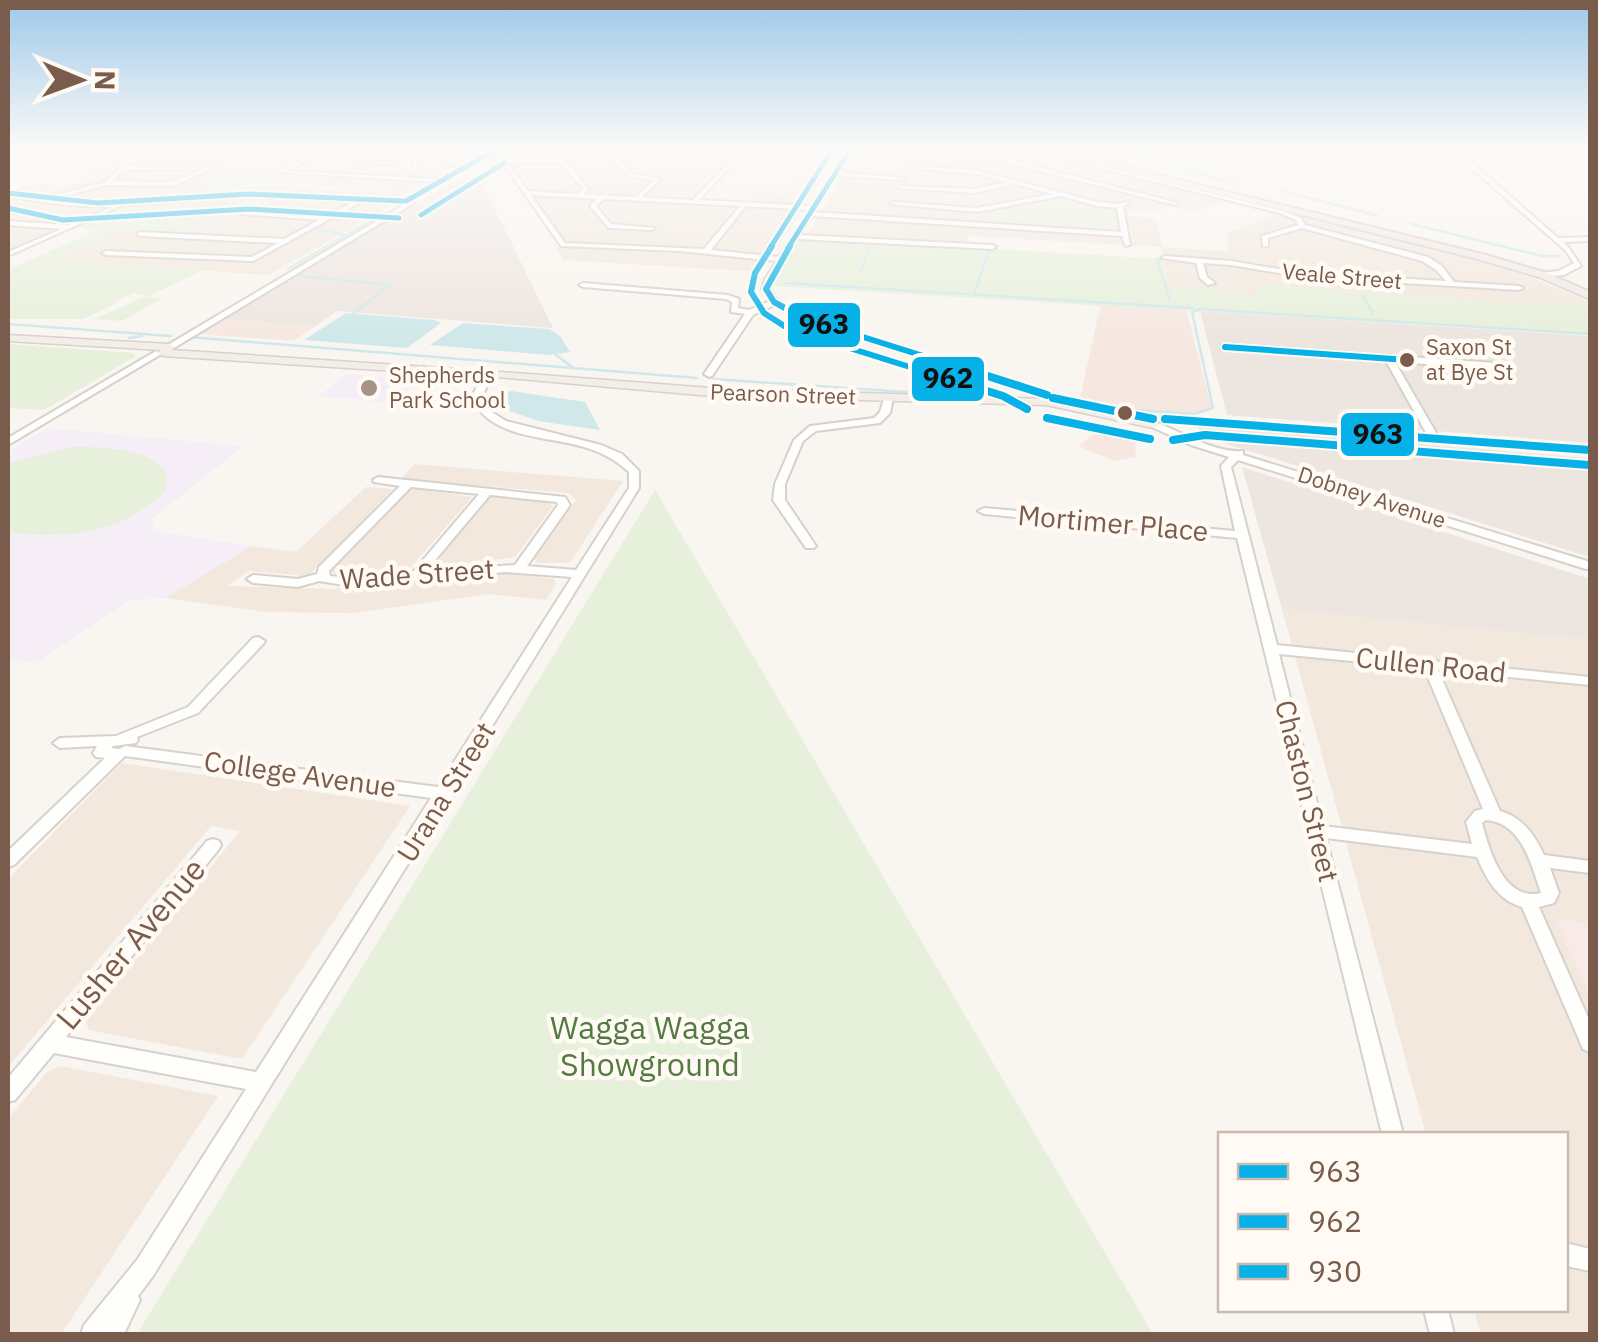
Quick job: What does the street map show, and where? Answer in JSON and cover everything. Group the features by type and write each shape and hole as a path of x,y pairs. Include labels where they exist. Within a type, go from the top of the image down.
{"highway":[{"path":"1302,213 1542,275 1590,296"}],"main road":[{"name":"Pearson Street","path":"8,338 456,373 490,379 1000,404 1043,399"},
{"name":"Dobney Avenue","path":"1043,399 1161,423"},
{"path":"1161,423 1204,420 1590,450"}],"street":[{"path":"8,254 101,213"},
{"path":"106,253 248,260 339,213"},
{"path":"8,442 388,213"},
{"path":"539,213 560,244 781,259"},
{"path":"598,213 609,226 652,228"},
{"path":"706,251 738,213"},
{"path":"708,374 750,313 774,302 767,294 766,284 811,213"},
{"path":"816,213 885,221 1124,234"},
{"path":"885,221 889,213"},
{"path":"976,226 977,213"},
{"path":"1121,213 1127,245"},
{"path":"1283,213 1298,219 1302,226"},
{"path":"1525,213 1578,264 1562,273 1542,275"},
{"path":"244,214 328,219"},
{"path":"634,247 662,219"},
{"path":"8,223 72,227"},
{"path":"1265,246 1264,237 1302,226 1425,259 1452,284"},
{"path":"140,234 287,241"},
{"path":"795,236 992,248"},
{"path":"1556,240 1590,239"},
{"path":"8,246 24,247"},
{"name":"Veale Street","path":"1165,258 1302,276 1519,288"},
{"path":"1199,260 1204,278 1211,282"},
{"path":"1352,267 1360,279"},
{"path":"584,284 728,297 736,302 734,310 750,313"},
{"name":"Dobney Avenue","path":"774,302 803,318 1009,382 1043,399"},
{"path":"1225,347 1510,367"},
{"path":"1389,359 1434,438"},
{"name":"Urana Street","path":"111,1334 145,1268 446,794 634,488 634,471 620,456 598,445 499,422 480,406 490,379"},
{"path":"810,546 779,500 780,484 799,440 813,428 878,420 885,413 888,398"},
{"name":"Dobney Avenue","path":"1161,423 1266,464 1590,566"},
{"name":"Chaston Street","path":"1237,454 1226,472 1391,1132"},
{"path":"378,480 558,498 564,502 519,568"},
{"name":"Wade Street","path":"409,483 330,563 322,577 336,582 519,568 581,574"},
{"path":"416,576 487,491"},
{"name":"Mortimer Place","path":"984,511 1242,535"},
{"path":"252,579 298,583 322,577"},
{"path":"8,860 115,749 193,710 258,641"},
{"name":"Cullen Road","path":"1272,648 1588,684"},
{"path":"1429,664 1494,814"},
{"name":"College Avenue","path":"115,749 446,794"},
{"path":"1494,814 1523,829 1550,893 1542,901 1513,896 1498,883 1484,852 1474,822 1481,815 1494,814"},
{"path":"1316,831 1484,852"},
{"name":"Lusher Avenue","path":"8,1093 213,845"},
{"path":"1538,860 1590,867"},
{"path":"1528,901 1590,1043"},
{"name":"Lusher Avenue","path":"49,1043 262,1083"},
{"name":"Urana Street","path":"93,1334 145,1268"}],"shaded area":[{"path":"8,213 105,213 8,252"},
{"path":"217,213 379,213 268,275 51,260 118,231 138,233 133,236 140,238 173,236 205,224 196,222"},
{"path":"402,213 497,213 553,328 337,311 316,326 225,319"},
{"path":"542,213 800,213 761,272 563,260 556,248 562,246"},
{"path":"820,213 1128,213 1128,216 1155,218 1162,247 1228,251 1227,234 1232,231 1280,213 1300,214 1435,248 1530,277 1590,302 1516,304 1258,285 1256,297 1211,288 1171,290 1161,247 969,236 966,244 807,235"},
{"path":"1101,303 1186,308 1212,410 1197,414 1152,412 1080,397"},
{"path":"1200,311 1590,336 1590,443 1227,415"},
{"path":"225,319 316,326 293,341 200,334"},
{"name":"Shepherds Park School","path":"346,374 416,380 393,403 319,396"},
{"path":"1107,425 1142,436 1135,444 1136,457 1115,461 1078,446"},
{"path":"1196,426 1590,458 1590,557 1211,439"},
{"path":"48,428 243,446 152,519 154,531 251,546 165,598 130,600 35,663 8,659 8,452"},
{"path":"414,464 623,481 570,563 538,563 534,559 576,500 569,493 401,479"},
{"path":"1242,467 1590,579 1590,640 1282,609"},
{"path":"366,487 393,489 308,576 249,571 227,586 330,589 505,573 554,579 556,584 546,600 489,594 353,613 266,612 165,598 251,546 296,552"},
{"path":"409,491 472,497 411,567 401,572 338,579 332,571"},
{"path":"488,498 549,502 553,506 515,557 437,567 433,564"},
{"path":"1282,609 1590,640 1590,1334 1481,1334 1475,1312 1568,1312 1568,1132 1425,1132"},
{"path":"122,763 410,806 242,1059 88,1030 86,1021 240,831 211,826 8,1067 8,879"},
{"path":"1555,918 1590,923 1590,997"},
{"path":"60,1066 218,1096 61,1334 8,1334 8,1119 46,1073"}],"green space":[{"path":"106,213 216,213 198,221 209,223 177,234 118,231 54,259 201,271 147,297 161,299 122,321 95,319 146,296 134,293 83,319 8,319 8,270 97,230 72,227"},
{"path":"986,213 1119,213 1121,231 980,225"},
{"path":"796,237 1164,259 1171,290 1211,288 1255,297 1258,284 1516,304 1590,302 1590,335 770,286"},
{"path":"8,344 136,356 44,410 8,408"},
{"path":"73,447 116,449 148,457 166,476 166,490 132,516 93,530 51,535 8,532 8,463"},
{"name":"Wagga Wagga Showground","path":"655,490 1153,1334 137,1334"}],"water":[{"path":"346,313 441,323 407,348 304,340"},
{"path":"463,323 549,329 560,336 570,352 548,355 430,345"},
{"path":"511,391 585,402 600,430 538,421 499,407 497,395"}],"waterway":[{"path":"1365,213 1378,216"},
{"path":"288,269 380,215"},
{"path":"1411,224 1420,226"},
{"path":"1424,227 1542,256 1559,256"},
{"path":"314,229 342,234"},
{"path":"861,272 870,244"},
{"path":"974,294 989,251"},
{"path":"1157,259 1170,301"},
{"path":"299,276 390,285 353,314"},
{"path":"785,283 1193,308"},
{"path":"1362,295 1373,313"},
{"path":"1108,408 1194,414 1213,408 1192,312 1200,309 1590,334"},
{"path":"8,324 171,336"},
{"path":"129,338 142,336"},
{"path":"189,337 697,378"},
{"path":"555,354 572,367"},
{"path":"713,379 966,396"}],"transit line":[{"name":"962","path":"29,213 63,220 188,213"},
{"name":"962","path":"309,213 399,218"},
{"name":"962","path":"421,215 425,213"},
{"name":"962","path":"793,213 755,273 751,292 764,313 789,329 1003,396 1027,409"},
{"name":"963","path":"811,213 769,279 766,289 774,302 803,318 1047,395"},
{"name":"930","path":"1225,347 1407,360"},
{"name":"963","path":"1053,398 1153,419"},
{"name":"962","path":"1047,418 1150,439"},
{"name":"963","path":"1165,419 1590,450"},
{"name":"962","path":"1173,440 1205,435 1589,465"}],"place":[{"name":"Saxon St at Bye St","path":"1407,360"},
{"name":"Shepherds Park School","path":"369,388"}]}
